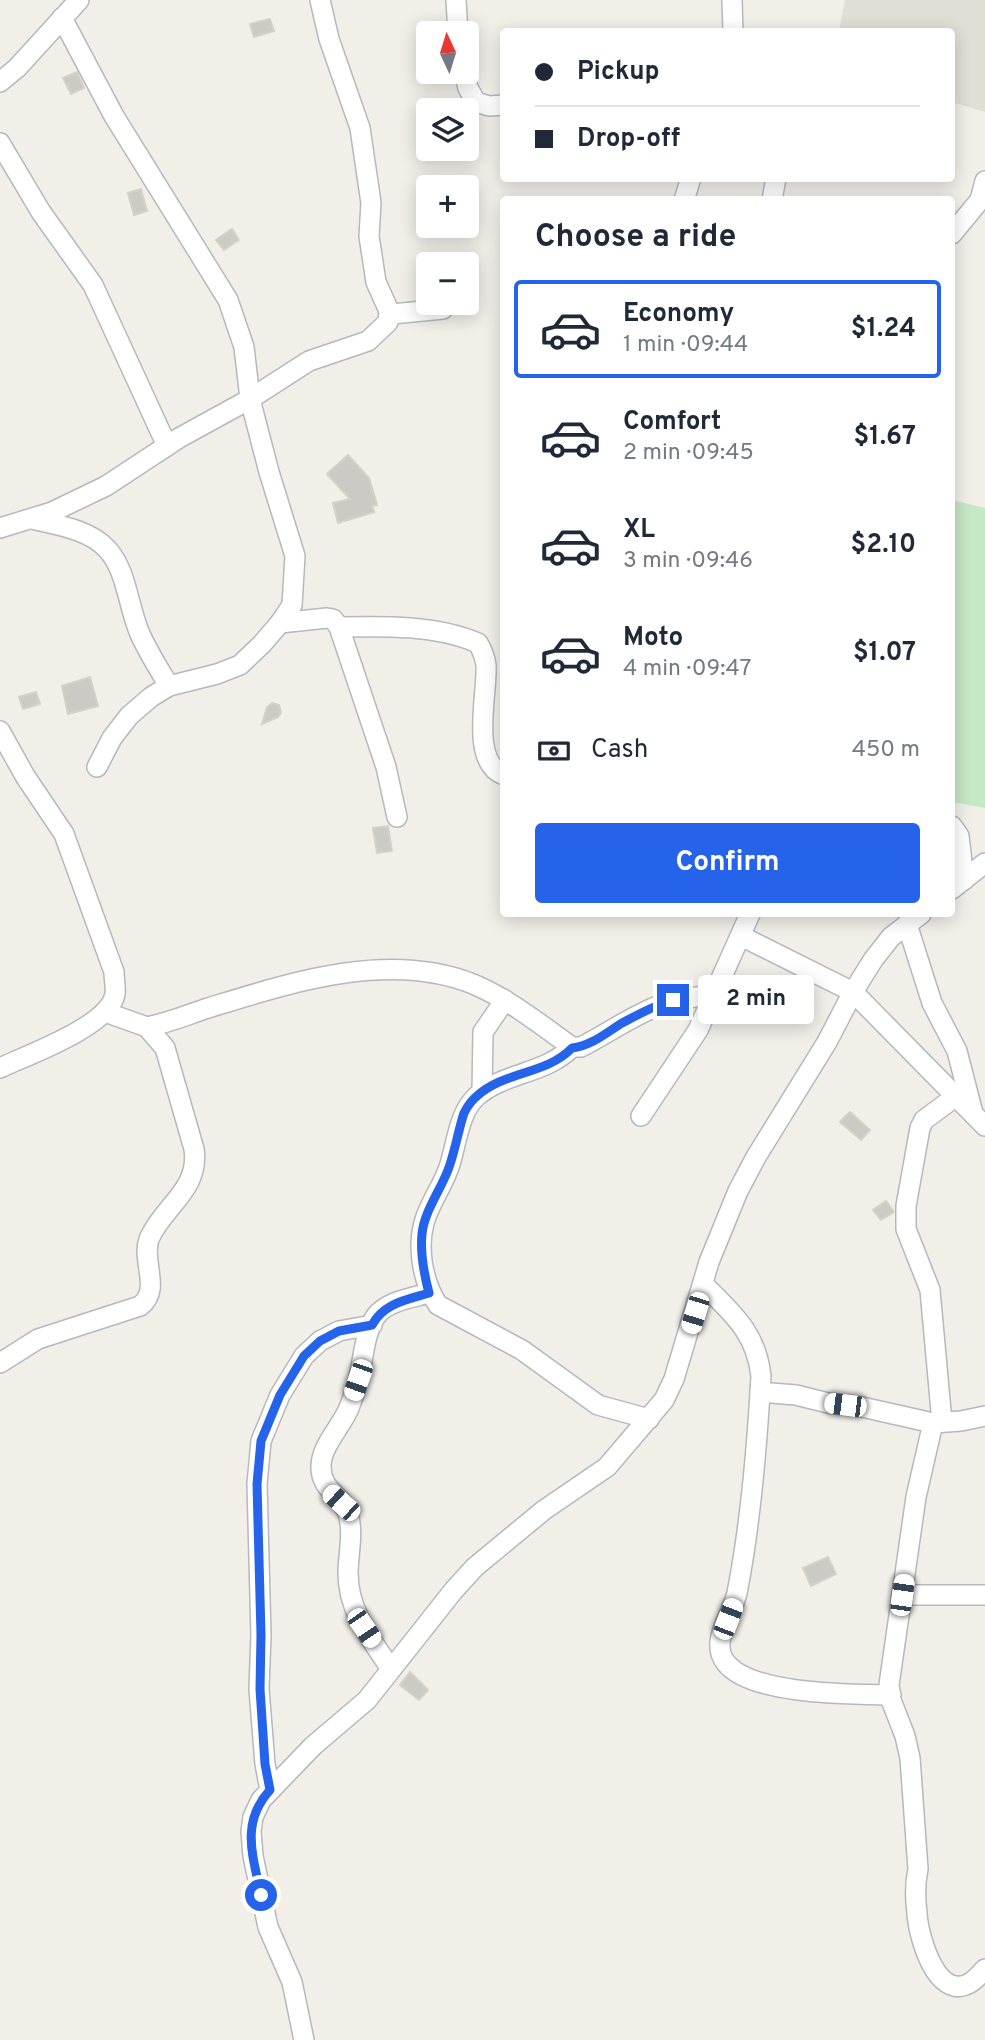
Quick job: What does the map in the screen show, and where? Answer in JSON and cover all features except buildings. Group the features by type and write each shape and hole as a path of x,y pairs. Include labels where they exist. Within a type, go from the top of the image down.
{"street":[{"path":"0,82 17,68 79,0"},
{"path":"320,0 329,38 360,128 371,203 370,248 376,282 389,318"},
{"path":"456,0 457,21"},
{"path":"725,28 732,1"},
{"path":"732,1 733,28"},
{"path":"62,18 114,116 228,300 244,347 250,399 269,472 295,556 292,605 280,623 240,665 217,674 169,686 151,698 129,716 112,737 97,767"},
{"path":"467,84 477,102 489,106 500,105"},
{"path":"0,143 41,212 93,285 167,446"},
{"path":"955,230 980,200 985,181"},
{"path":"0,528 52,512 106,486 309,361 368,341 377,335 392,314 416,312"},
{"path":"27,518 76,531 94,538 106,548 116,562 140,634 169,686"},
{"path":"280,623 327,618 333,619 339,627 386,766 397,817"},
{"path":"339,627 425,630 451,634 478,643 486,662 482,719 484,748 491,766 500,772"},
{"path":"0,731 25,776 64,834 114,972 115,996 105,1012 87,1028 0,1068"},
{"path":"955,830 959,836 958,884"},
{"path":"958,884 985,863"},
{"path":"640,1116 698,1030 749,917"},
{"path":"304,2040 292,1982 268,1927 253,1856 253,1817 261,1800 313,1746 367,1700 475,1567 544,1510 607,1466 664,1400 674,1379 709,1262 738,1191 797,1088 827,1042 853,992 891,937 914,919 932,1003 957,1051 979,1120"},
{"path":"741,936 853,992 979,1120"},
{"path":"147,1027 281,987 355,972 391,970 431,973 472,984 505,1000 572,1048"},
{"path":"649,1419 598,1405 522,1350 438,1305 429,1293 423,1268 421,1236 424,1221 449,1167 465,1110 482,1093 551,1064 572,1048 600,1037 655,1005 691,996 715,996"},
{"path":"482,1093 483,1032 505,1000"},
{"path":"0,1363 38,1339 140,1306 148,1300 148,1243 154,1230 190,1181 195,1162 186,1117 165,1048 147,1027 105,1012"},
{"path":"955,1097 925,1120 920,1128 905,1219 908,1238 930,1290 937,1422 916,1496 889,1685 909,1758 918,1868 917,1916 930,1962 940,1978 961,1986 970,1983 985,1969"},
{"path":"703,1284 741,1322 751,1339 759,1362 760,1392 755,1458 741,1572 736,1598 720,1640 720,1655 728,1667 747,1677 784,1688 827,1693 891,1695"},
{"path":"391,1669 354,1608 348,1576 348,1513 322,1478 321,1464 328,1441 340,1429 349,1409 377,1315 390,1305 429,1293"},
{"path":"270,1790 265,1764 260,1689 257,1484 261,1441 280,1395 304,1356 320,1341 339,1331 372,1325"},
{"path":"760,1392 796,1395 937,1422 985,1416"},
{"path":"902,1595 985,1595"}],"shaded area":[{"path":"845,0 985,0 985,112 955,103 955,28 840,28"}],"green space":[{"path":"955,501 985,508 985,808 955,803"}],"route":[{"path":"261,1895 251,1831 253,1817 261,1800 270,1790 265,1764 260,1689 257,1484 261,1441 268,1419 293,1371 320,1341 339,1331 372,1325 377,1315 390,1305 429,1293 423,1268 421,1236 424,1221 449,1167 465,1110 476,1096 491,1087 551,1064 572,1048 600,1037 655,1005 673,1000"}]}
